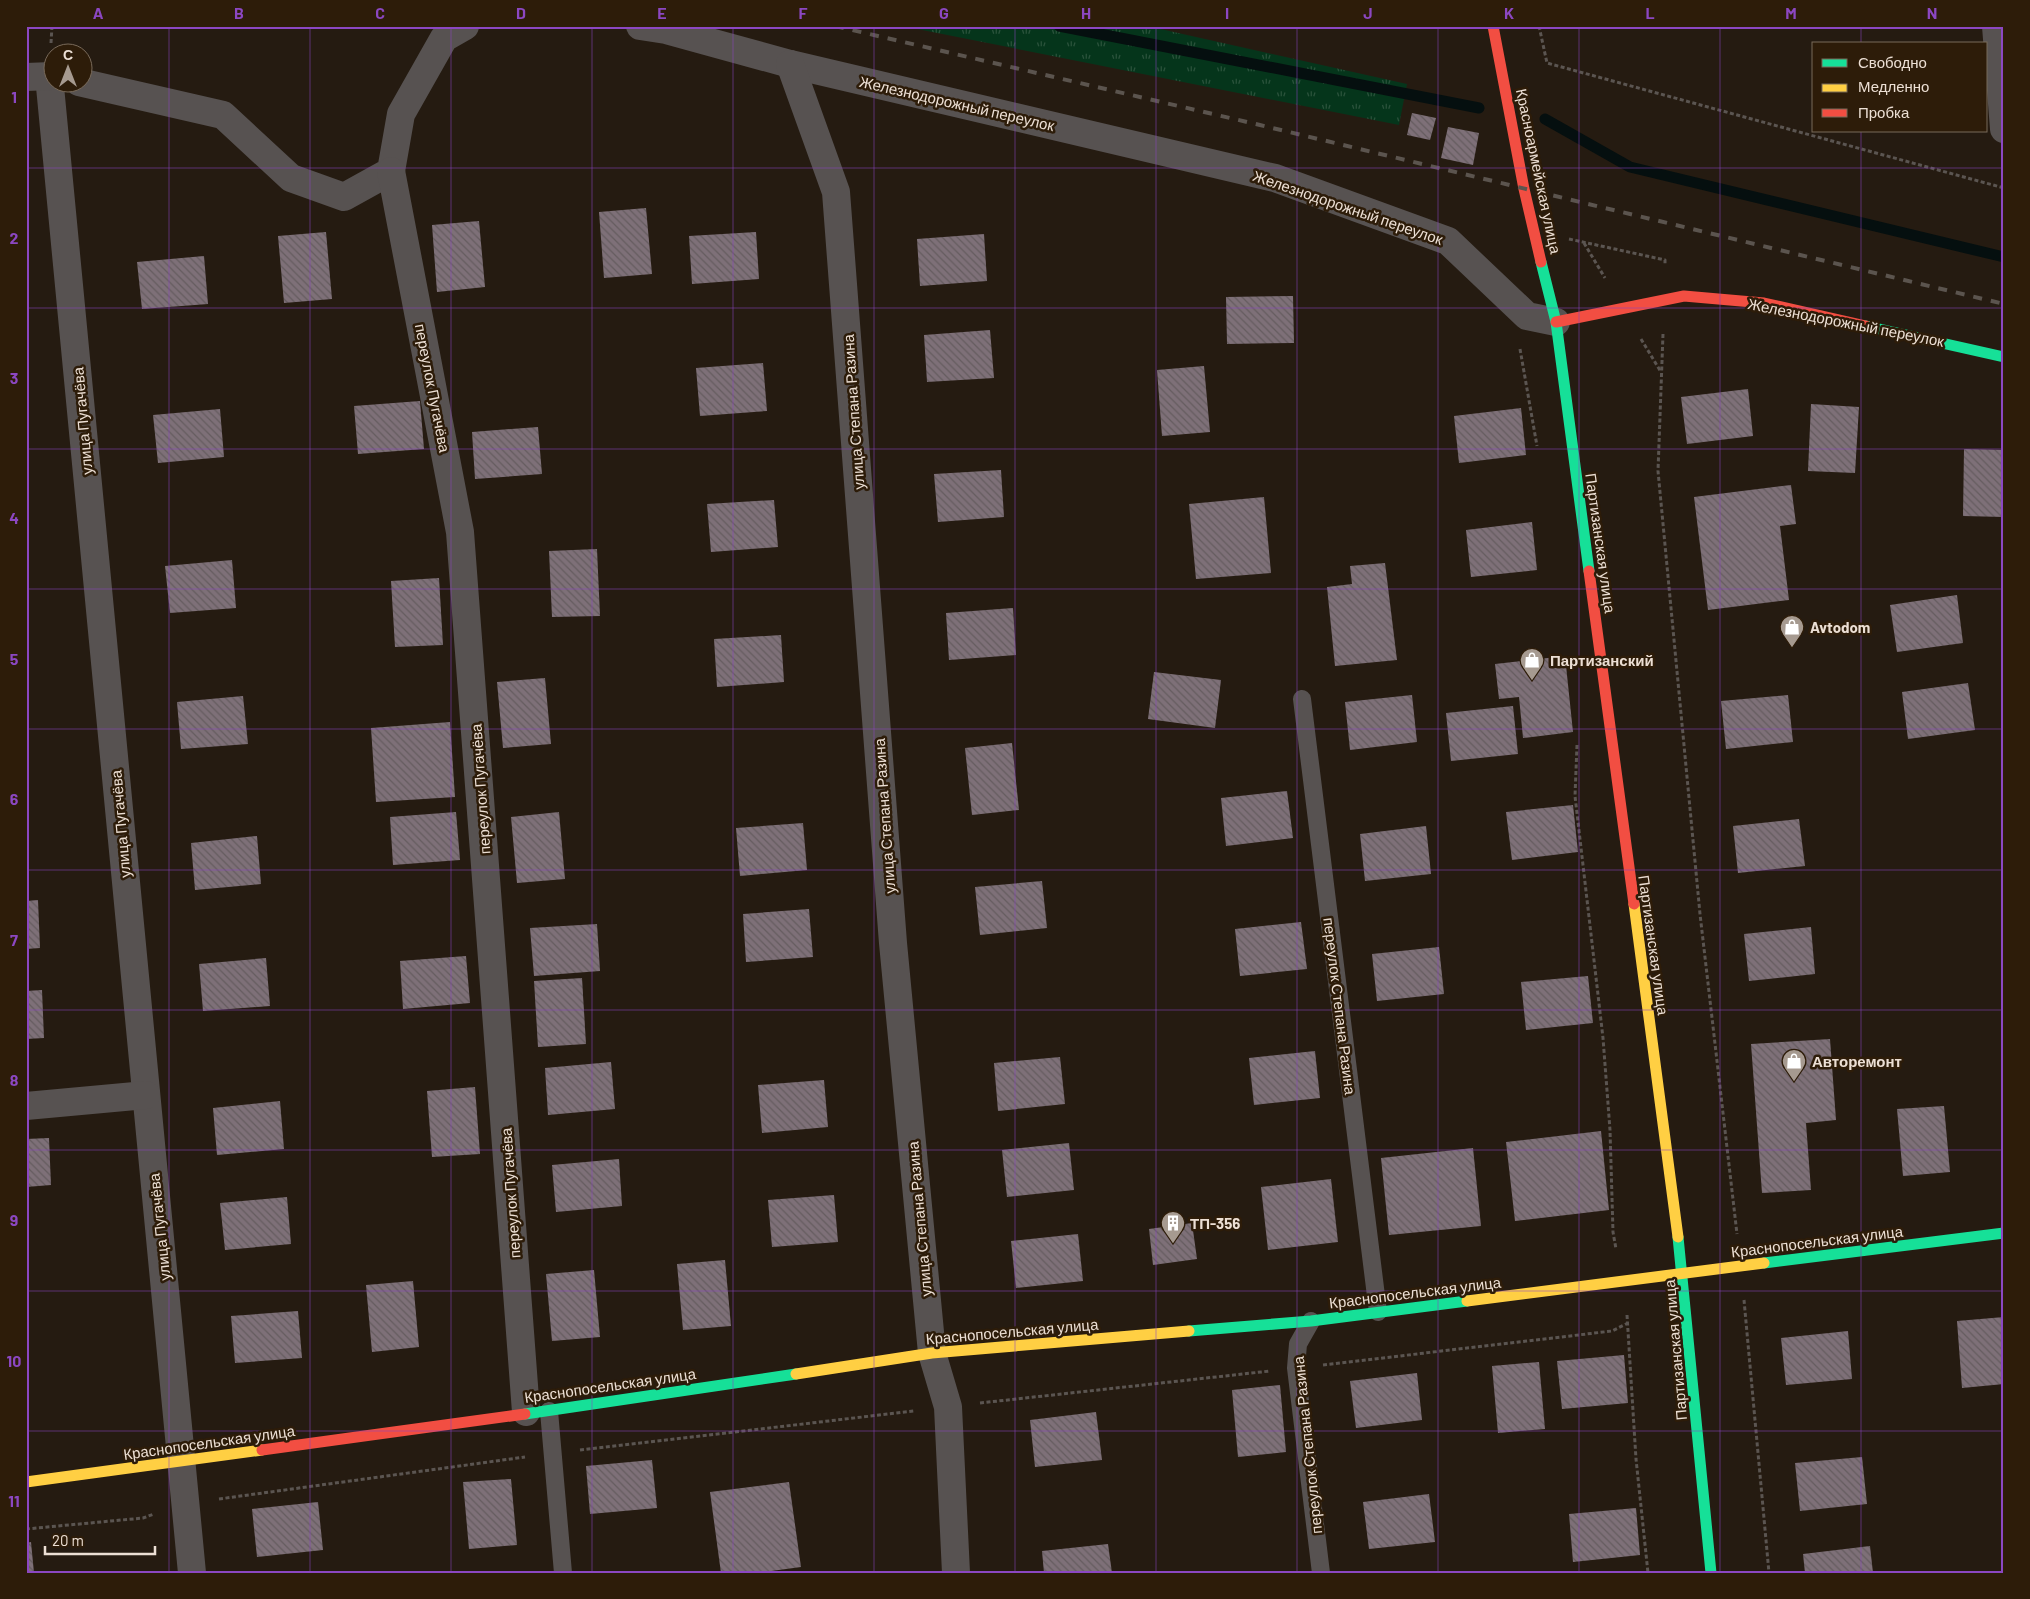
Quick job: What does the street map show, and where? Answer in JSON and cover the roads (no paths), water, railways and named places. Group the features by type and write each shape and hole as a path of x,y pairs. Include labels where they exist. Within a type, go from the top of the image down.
{"street":[{"path":"92,85 223,115 291,178 344,197 392,172 400,114 444,38 464,26"},
{"name":"Железнодорожный переулок","path":"640,26 666,30 790,64 1275,178 1448,241 1527,316 1556,322 1684,296 1764,303 1945,342 2004,357"},
{"name":"Красноармейская улица","path":"1493,26 1524,189 1556,322"},
{"path":"1996,26 2004,129"},
{"name":"улица Степана Разина","path":"790,64 836,192 893,943 932,1353 948,1407 956,1573"},
{"name":"улица Пугачёва","path":"45,92 146,1095 192,1573"},
{"name":"переулок Пугачёва","path":"392,172 460,532 538,1412"},
{"name":"Партизанская улица","path":"1556,322 1683,1273 1711,1573"},
{"path":"26,1106 146,1095"},
{"name":"Краснопосельская улица","path":"26,1482 538,1412 932,1353 1311,1321 1621,1280 2004,1233"}],"lane":[{"name":"переулок Степана Разина","path":"1302,699 1378,1312"},
{"name":"переулок Степана Разина","path":"1311,1321 1298,1344 1296,1368 1321,1573"},
{"name":"переулок Пугачёва","path":"538,1412 553,1454 563,1573"}],"waterway":[{"path":"1059,26 1479,108"},
{"path":"1545,119 1630,167 2004,257"}],"railway":[{"path":"835,26 1260,125 2004,304"}],"place":[{"name":"Avtodom","path":"1792,648"},
{"name":"Партизанский","path":"1532,681"},
{"name":"Авторемонт","path":"1794,1082"},
{"name":"ТП-356","path":"1173,1244"}]}
